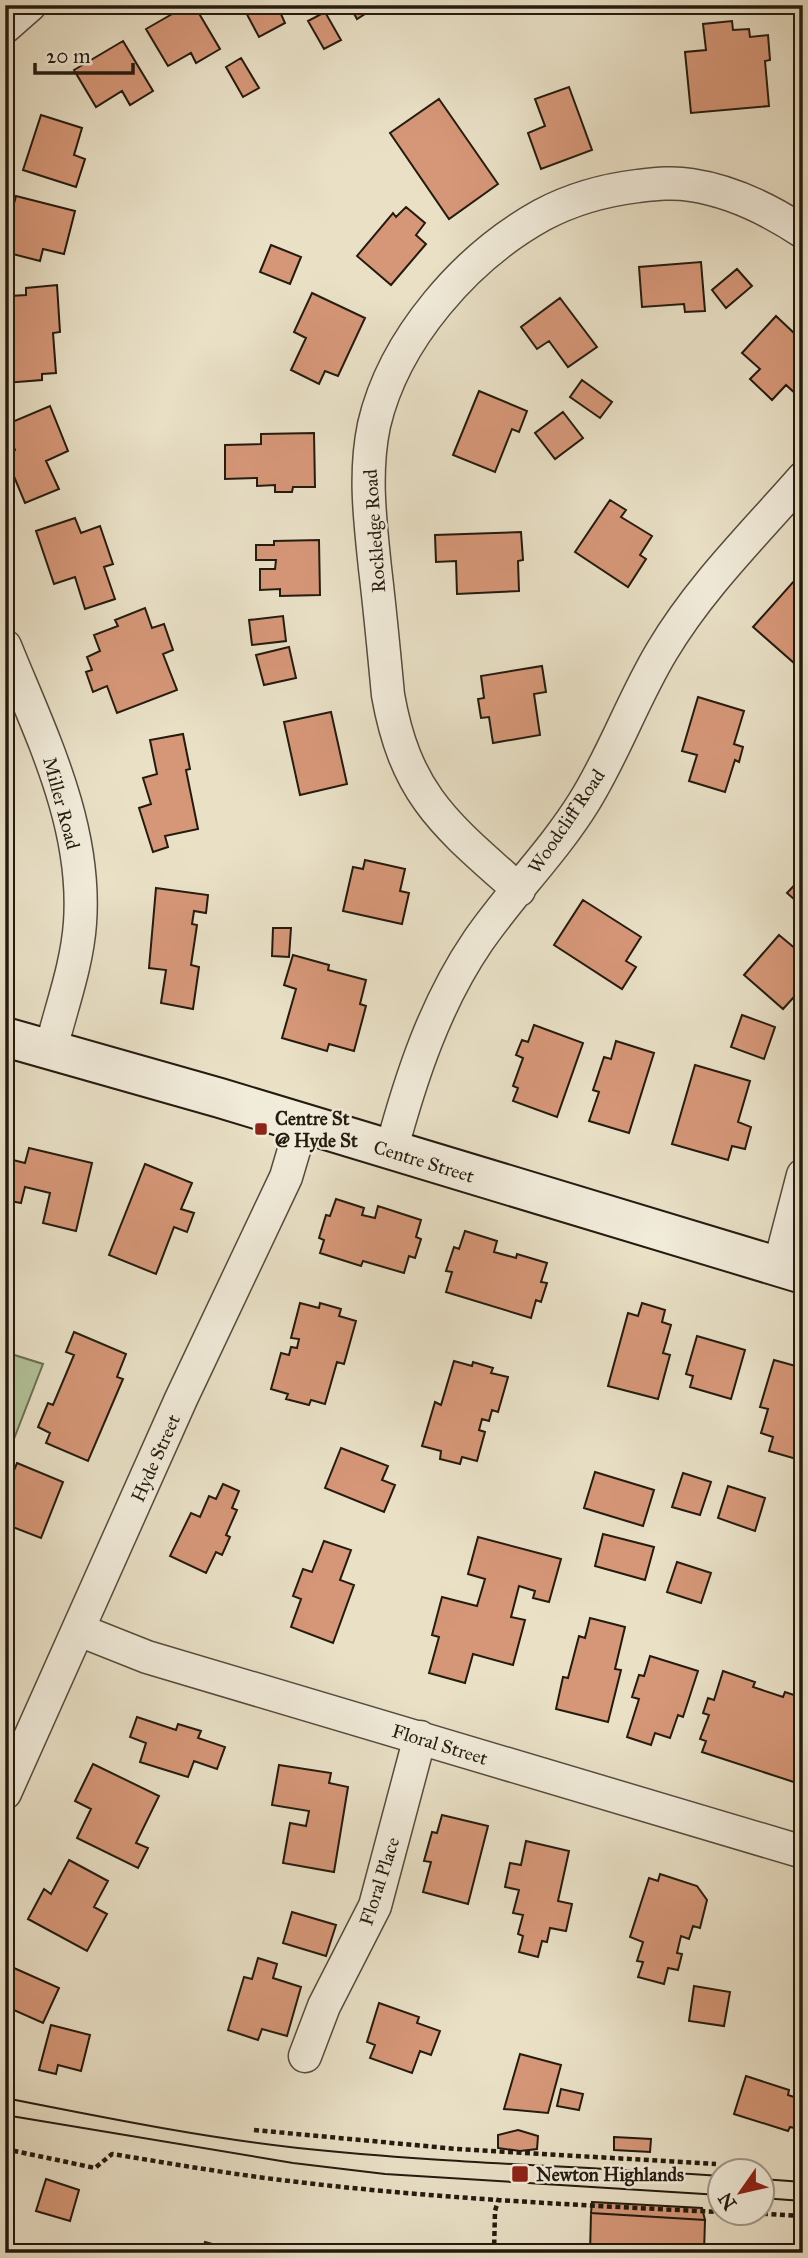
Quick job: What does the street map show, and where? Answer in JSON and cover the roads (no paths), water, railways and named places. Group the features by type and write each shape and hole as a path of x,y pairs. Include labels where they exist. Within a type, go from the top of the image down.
{"main road":[{"name":"Centre Street","path":"5,1037 791,1270"}],"street":[{"path":"5,27 29,5"},
{"name":"Rockledge Road","path":"519,890 439,816 412,773 394,726 388,695 368,478 375,424 395,370 436,304 470,269 516,230 576,200 631,187 690,185 719,192 769,211 803,232"},
{"name":"Woodcliff Road","path":"391,1151 408,1088 447,995 479,940 585,801 647,677 676,630 702,593 803,478"},
{"name":"Miller Road","path":"5,646 57,776 72,824 78,860 80,923 76,950 51,1049"},
{"name":"Hyde Street","path":"5,1793 181,1399 286,1177 302,1123"},
{"path":"791,1270 803,1175"},
{"name":"Floral Street","path":"79,1630 147,1657 803,1852"},
{"name":"Floral Place","path":"305,2056 324,2006 375,1906 420,1737"}],"tram line":[{"path":"5,2098 187,2132 298,2148 456,2161 706,2175"},
{"path":"5,2115 293,2163 385,2174 706,2194"},
{"path":"776,2180 803,2182"},
{"path":"776,2199 803,2201"}],"place":[{"name":"Centre St @ Hyde St","path":"261,1129"},
{"name":"Newton Highlands","path":"520,2174"}]}
